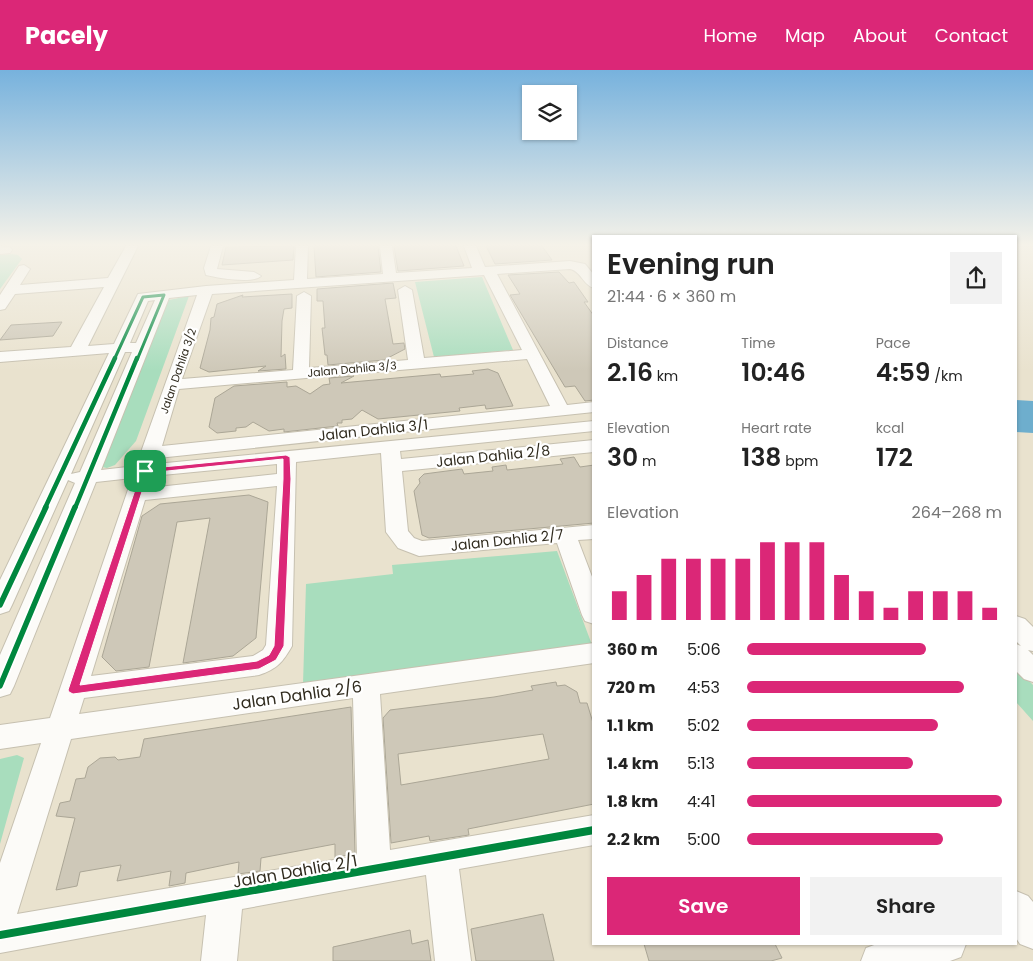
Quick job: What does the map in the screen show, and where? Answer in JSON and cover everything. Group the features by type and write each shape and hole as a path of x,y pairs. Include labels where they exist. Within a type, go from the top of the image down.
{"street":[{"path":"0,306 11,290 42,288"},
{"path":"77,351 110,288"},
{"path":"0,605 121,348 143,297 245,288"},
{"path":"301,373 302,288"},
{"path":"494,288 532,354 561,410"},
{"name":"Jalan Dahlia 3/2","path":"0,914 172,385 206,290"},
{"path":"405,290 418,364"},
{"path":"0,686 164,295"},
{"path":"0,356 142,346"},
{"name":"Jalan Dahlia 3/3","path":"172,385 532,354"},
{"name":"Jalan Dahlia 3/1","path":"148,462 592,407"},
{"path":"58,480 88,477 148,462 286,457 391,456 592,426"},
{"name":"Jalan Dahlia 2/8","path":"391,456 592,446"},
{"name":"Jalan Dahlia 2/7","path":"391,456 397,532 406,543 419,549 592,532"},
{"path":"73,690 259,665 272,658 279,646 287,484 286,457"},
{"path":"137,495 287,484"},
{"path":"565,535 592,609"},
{"path":"1017,626 1033,642"},
{"name":"Jalan Dahlia 2/6","path":"0,737 592,652"},
{"path":"1017,655 1033,672"},
{"path":"366,685 374,869"},
{"name":"Jalan Dahlia 2/1","path":"0,935 592,830"},
{"path":"441,857 453,961"},
{"path":"218,961 226,895"},
{"path":"879,961 944,945"}],"green space":[{"path":"416,288 486,288 513,350 434,357"},
{"path":"189,296 136,441 115,465 107,468 102,467 102,460 164,308 169,300"},
{"path":"557,551 592,645 303,684 306,584 393,574 392,565"},
{"path":"1017,668 1033,685 1033,721 1017,703"},
{"path":"17,755 24,758 0,844 0,759"}],"water":[{"path":"1017,400 1033,401 1033,433 1017,432"}],"building":[{"path":"394,288 396,298 385,299 393,344 404,343 405,349 384,360 328,365 322,328 325,328 323,301 317,301 317,289"},
{"path":"516,288 578,288 588,302 584,302 592,313 592,400 585,401 575,386 565,387 510,295 520,294"},
{"path":"292,294 292,308 284,309 282,321 281,357 285,354 286,369 258,371 266,366 209,372 200,368 210,330 211,318 214,317 217,304 243,295 242,297"},
{"path":"62,322 53,336 0,340 11,325"},
{"path":"488,369 498,373 513,406 486,409 485,405 459,408 460,411 378,419 362,410 352,419 342,420 342,423 337,423 338,426 284,432 284,429 269,431 253,422 246,427 236,428 236,431 217,433 209,427 215,398 234,386 287,382 287,387 296,386 310,394 323,385 330,384 329,378 354,376 341,383 440,374 441,377 474,374 472,371"},
{"path":"574,457 580,467 592,465 592,523 429,538 422,535 414,491 420,483 419,479 424,474 462,469 464,474 493,471 492,467 506,465 507,470 563,464 560,459"},
{"path":"249,495 268,502 256,638 233,656 183,663 210,518 177,522 149,667 116,671 102,657 142,516 160,504"},
{"path":"556,682 557,686 565,685 577,692 580,703 587,703 592,719 592,804 468,829 469,835 430,841 429,836 391,843 383,718 390,710 494,697 533,690 531,686","holes":["543,734 549,759 401,785 398,754"]},
{"path":"351,707 355,853 335,858 335,844 261,858 260,871 238,874 239,862 186,873 185,883 169,886 171,871 117,881 121,865 80,872 77,886 56,890 75,818 56,816 60,803 70,801 76,779 85,778 88,767 100,758 115,757 118,760 140,757 144,739"},
{"path":"543,914 554,961 476,961 471,929"},
{"path":"410,930 412,944 428,940 431,961 333,961 333,947"},
{"path":"644,945 776,945 782,958 771,961 649,961"}],"cycle path":[{"path":"0,605 143,297 164,295 0,686"},
{"path":"0,935 592,830"}],"route":[{"path":"286,457 287,479 279,646 272,658 259,665 73,690 137,495 145,471 286,457"}]}
